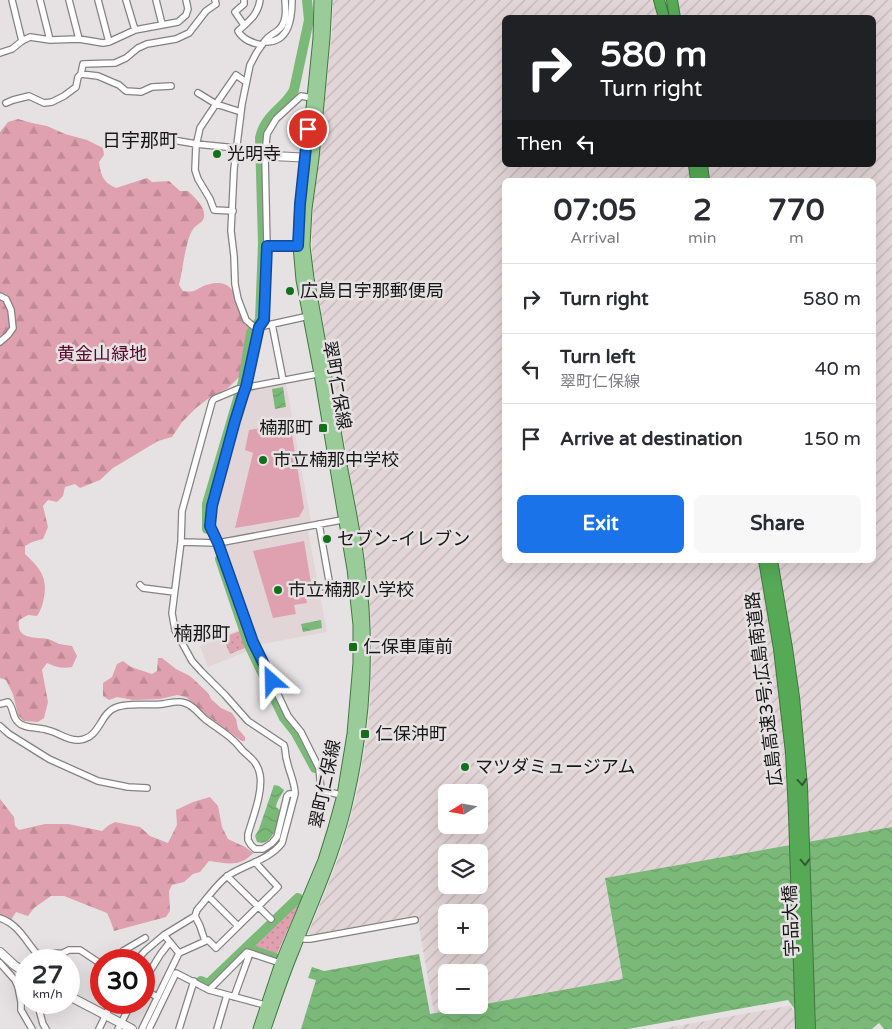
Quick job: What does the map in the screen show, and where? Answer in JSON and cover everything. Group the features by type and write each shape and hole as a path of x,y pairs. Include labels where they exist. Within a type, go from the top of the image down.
{"highway":[{"path":"659,0 665,15"},
{"path":"664,0 666,15"},
{"path":"672,0 676,15"},
{"path":"676,0 677,15"},
{"name":"広島高速3号;広島南道路","path":"765,563 786,698 799,814"},
{"name":"広島高速3号;広島南道路","path":"773,563 794,697 799,814"},
{"name":"宇品大橋","path":"799,814 801,1029"},
{"name":"宇品大橋","path":"799,814 810,1029"}],"main road":[{"name":"翠町仁保線","path":"310,158 319,0"},
{"name":"翠町仁保線","path":"266,1029 345,796 352,734 366,662 365,621 360,568 348,519 312,315 301,280 300,204 310,158 325,38 327,0"},
{"name":"翠町仁保線","path":"348,519 358,625 359,702"},
{"name":"翠町仁保線","path":"258,1029 280,963 296,936"}],"street":[{"path":"12,0 22,41"},
{"path":"40,0 50,40"},
{"path":"69,0 78,39"},
{"path":"98,0 109,42"},
{"path":"126,0 135,30"},
{"path":"156,0 162,24"},
{"path":"0,53 12,49 30,37 50,40 78,39 103,43 109,42 135,30 178,22 186,15 188,9 186,0"},
{"path":"6,104 29,96 44,103 52,102 76,87 78,77 82,74 83,64 115,63 147,44 176,39 189,33 206,11 216,4 215,0"},
{"path":"244,0 244,4 235,12 244,25"},
{"path":"260,0 256,14 238,31 241,36 252,43 263,44 278,39 287,31 292,15 292,0"},
{"path":"285,0 286,14 282,27 267,37 257,52 250,65 246,82 236,151 231,232 236,291 246,320 257,327 312,315"},
{"path":"82,74 98,76 119,85 126,91 141,92 152,87 171,86"},
{"path":"233,211 214,210 195,170 196,144 200,128 236,75 246,82"},
{"path":"198,93 216,104 241,112"},
{"path":"312,98 301,96 276,119 267,134 262,155 267,246 264,320 257,327 243,388 244,392 212,506 210,526 218,543 253,642 288,716 301,732 319,768 321,790 345,796"},
{"path":"172,138 173,140 262,155 310,158"},
{"path":"267,246 302,246"},
{"path":"0,296 6,299 11,310 13,328 0,342"},
{"path":"272,324 283,380"},
{"path":"147,949 164,935 195,916 197,910 227,876 255,862 278,848 282,843 295,794 295,787 286,761 284,745 248,721 192,661 175,630 172,613 181,542 182,511 212,402 214,399 243,388 322,373"},
{"path":"181,542 218,543 348,519"},
{"path":"319,524 331,592"},
{"path":"140,585 143,588 174,592"},
{"path":"321,594 354,588"},
{"path":"0,704 8,702 11,705 18,723 54,731 71,740 80,740 90,737 108,713 118,707 176,702 188,704 233,739 256,764 260,776 259,792 248,840 256,849 262,849 272,843 277,837 287,796 295,794"},
{"path":"0,726 9,734 49,759 98,781 128,787 147,788"},
{"path":"142,1029 179,952 208,940 216,948 278,887 255,862"},
{"path":"227,876 271,919"},
{"path":"209,897 238,926"},
{"path":"195,916 205,941"},
{"path":"0,918 13,924 33,949"},
{"path":"296,936 310,939 415,920"},
{"path":"164,935 179,952"},
{"path":"126,949 144,938"},
{"path":"155,963 170,942"},
{"path":"0,952 15,966"},
{"path":"209,990 246,952 280,963"},
{"path":"234,997 250,953"},
{"path":"0,963 15,980 18,987 21,1010 32,1029 44,1027 40,1014"},
{"path":"149,1029 176,972 209,990 265,1005"},
{"path":"178,1029 194,981"},
{"path":"217,1029 227,995"},
{"path":"80,1002 106,1015 120,1026 132,1029"},
{"path":"120,1026 126,1014"},
{"path":"99,1029 106,1015"}],"shaded area":[{"path":"333,0 892,0 892,827 605,878 623,979 488,1003 488,964 438,964 438,1012 434,1013 417,915 311,935 308,934 344,842 358,788 369,715 372,661 371,623 365,558 315,276 312,236 313,210 332,32"},
{"name":"市立楠那中学校","path":"286,383 311,522 222,539 218,538 213,528 214,507 246,391"},
{"name":"市立楠那小学校","path":"308,531 327,632 257,645 222,548 223,545"},
{"path":"241,629 248,651 208,667 200,646"},
{"path":"790,1006 808,1029 660,1029"}],"green space":[{"name":"黄金山緑地","path":"18,119 47,126 65,134 87,140 103,148 104,155 99,162 102,175 105,181 116,188 147,178 152,182 169,181 180,191 188,191 201,206 204,217 190,235 179,285 183,291 191,291 214,283 225,284 236,295 252,329 240,376 228,388 209,398 196,408 182,422 172,437 158,441 113,468 100,480 80,488 75,484 65,487 63,496 57,502 48,500 43,506 48,527 43,539 25,546 25,554 41,573 45,584 44,600 37,616 28,615 19,620 20,631 27,636 48,639 59,644 72,646 77,656 72,667 65,668 47,663 42,670 48,702 44,718 38,722 24,721 18,715 13,694 6,680 0,678 0,132 8,122"},
{"path":"290,423 304,508 299,517 235,528 253,453 245,450 249,430"},
{"path":"304,541 311,583 303,585 307,603 294,605 296,614 273,618 253,551"},
{"path":"240,631 245,648 230,654 224,637"},
{"path":"158,658 162,658 176,669 190,676 221,708 232,713 236,719 238,729 245,737 245,741 242,741 204,713 186,697 177,695 160,699 133,700 117,697 109,700 103,696 103,683 112,677 117,664 123,661 131,667 152,674 157,671"},
{"path":"210,797 218,806 222,827 228,839 253,853 238,863 209,861 200,872 193,874 184,882 172,885 169,891 170,911 166,917 114,931 107,913 64,896 51,896 34,908 28,916 16,912 11,920 0,917 0,799 14,817 15,826 19,830 45,824 68,824 102,831 115,822 140,827 150,836 168,843 177,825 176,810"},
{"path":"300,899 276,956 253,949 252,946"}],"water":[{"path":"283,387 286,407 275,409 272,389"},
{"path":"321,620 322,628 303,632 301,624"},
{"path":"274,785 284,790 276,807 281,811 278,822 271,838 263,843 257,842 255,836"},
{"path":"892,827 892,1029 884,1029 879,1023 872,1029 810,1029 788,1000 628,1029 301,1029 316,980 308,978 312,967 324,971 419,954 430,1014 488,1014 488,1003 623,979 605,878"}],"waterway":[{"path":"207,529 207,504 243,382 251,333 260,320 263,244 260,138 262,130 270,117 290,97 294,90 309,20 307,0"},
{"path":"220,559 249,645 284,718 296,733 315,768"},
{"path":"201,981 208,984 298,898"},
{"path":"249,949 275,958"}],"place":[{"name":"光明寺","path":"217,154"},
{"name":"広島日宇那郵便局","path":"290,291"},
{"name":"楠那町","path":"323,428"},
{"name":"市立楠那中学校","path":"263,460"},
{"name":"セブン-イレブン","path":"327,539"},
{"name":"市立楠那小学校","path":"278,590"},
{"name":"仁保車庫前","path":"353,647"},
{"name":"仁保沖町","path":"365,734"},
{"name":"マツダミュージアム","path":"465,767"}],"district":[{"name":"日宇那町","path":"140,140"},
{"name":"楠那町","path":"202,633"}],"route":[{"path":"272,681 253,642 218,543 210,526 212,506 246,387 259,327 264,320 267,246 298,246 300,204 308,129"}]}
